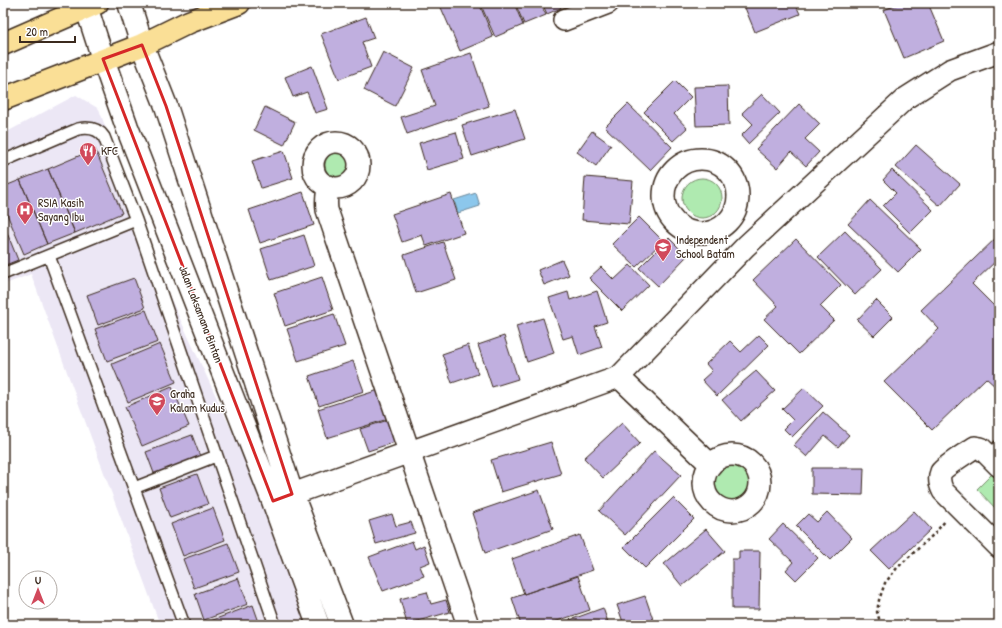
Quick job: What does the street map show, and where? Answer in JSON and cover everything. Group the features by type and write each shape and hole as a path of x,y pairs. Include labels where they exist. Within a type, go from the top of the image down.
{"main road":[{"name":"Jalan Laksamana Bintan","path":"128,3 142,45 166,106 282,497 318,625"},
{"path":"3,99 142,45 190,22 239,3"},
{"name":"Jalan Laksamana Bintan","path":"89,4 103,59 130,134 282,497 342,625"},
{"path":"3,44 89,4"}],"street":[{"path":"564,20 608,3"},
{"path":"282,497 619,377 746,246 906,98 950,70 999,52"},
{"path":"329,186 326,194 327,210 468,625"},
{"path":"727,222 746,246"},
{"path":"619,377 711,465"},
{"path":"996,456 981,448 975,447 942,471 940,485 943,491 958,507 999,547"}],"lane":[{"path":"3,161 78,129 90,128 97,130 104,137 136,220 275,625"},
{"path":"3,274 136,220"},
{"path":"49,256 184,625"},
{"path":"134,488 216,456"}],"path":[{"path":"881,625 877,612 885,582 897,568 934,534 958,507"}],"highlighted area":[{"path":"142,45 166,106 292,494 273,501 103,59"}],"shaded area":[{"path":"76,95 99,109 149,252 322,625 160,625 31,274 3,285 3,134"}],"green space":[{"path":"338,152 347,156 351,165 347,174 338,178 329,174 325,165 329,156"},
{"path":"706,178 713,181 719,187 722,198 721,206 713,215 706,218 698,218 691,215 683,206 682,194 685,187 694,179"},
{"path":"737,464 744,467 750,473 753,484 752,492 744,501 737,504 729,504 722,501 714,492 713,480 716,473 725,465"},
{"path":"994,472 999,478 999,512 977,489"}],"water":[{"path":"476,193 480,206 458,213 454,200"}],"building":[{"path":"439,3 479,3 493,37 460,51"},
{"path":"480,3 514,3 523,25 495,37"},
{"path":"515,3 540,3 546,15 524,24"},
{"path":"542,3 559,3 561,8 547,14"},
{"path":"743,3 795,3 800,14 755,32"},
{"path":"901,3 928,3 944,41 904,58 884,10"},
{"path":"366,17 374,38 362,42 371,67 339,79 321,34"},
{"path":"383,52 414,68 395,106 364,90"},
{"path":"471,53 489,106 407,134 401,117 435,106 422,70"},
{"path":"312,66 328,109 315,113 307,92 293,97 285,77"},
{"path":"675,81 691,97 674,114 687,128 673,141 644,112"},
{"path":"728,86 729,125 696,126 694,87"},
{"path":"762,94 780,113 748,144 741,136 753,124 742,113"},
{"path":"628,104 672,147 650,170 605,127"},
{"path":"799,104 820,124 805,139 819,152 806,166 791,152 777,168 756,149"},
{"path":"265,107 295,122 284,145 254,130"},
{"path":"515,109 525,139 472,156 462,125"},
{"path":"592,131 611,145 596,166 577,152"},
{"path":"456,132 464,159 427,170 419,143"},
{"path":"916,145 960,184 940,206 896,167"},
{"path":"95,149 122,213 75,233 48,169"},
{"path":"284,151 293,178 261,188 252,161"},
{"path":"48,169 75,233 47,244 20,180"},
{"path":"892,170 933,210 910,233 883,206 896,193 883,180"},
{"path":"585,177 633,181 629,224 582,220"},
{"name":"RSIA Kasih Sayang Ibu","path":"20,180 47,244 24,254 3,205 3,187"},
{"path":"303,192 314,225 260,243 249,210"},
{"path":"451,194 464,233 426,246 422,235 402,242 392,214"},
{"path":"870,200 921,249 898,272 848,224"},
{"path":"639,217 663,241 636,267 612,244"},
{"path":"3,223 18,260 3,266"},
{"path":"845,231 882,269 855,295 818,257"},
{"path":"304,235 314,266 271,280 261,249"},
{"path":"999,235 999,258 972,284 999,311 999,386 997,388 986,378 932,430 884,382 939,329 921,310"},
{"name":"Independent School Batam","path":"669,238 687,256 658,286 639,268"},
{"path":"796,239 841,285 820,306 834,320 799,354 764,319 778,306 753,280"},
{"path":"443,242 456,280 416,293 404,255"},
{"path":"562,260 569,275 544,285 538,270"},
{"path":"630,265 649,285 622,311 589,278 601,267 614,280"},
{"path":"322,277 333,310 285,326 274,293"},
{"path":"134,278 145,308 98,325 87,295"},
{"path":"597,291 607,322 595,326 602,347 579,355 573,336 563,339 549,298 568,292 570,300"},
{"path":"876,300 893,317 874,336 857,320"},
{"path":"146,310 158,342 107,361 95,329"},
{"path":"334,314 345,346 298,361 287,329"},
{"path":"543,318 554,353 527,362 516,326"},
{"path":"759,335 769,345 717,396 702,380 712,371 706,364 730,341 741,352"},
{"path":"504,336 518,379 492,387 478,345"},
{"path":"160,344 176,382 128,402 112,364"},
{"path":"468,345 478,374 452,383 442,354"},
{"path":"353,361 364,391 319,406 309,376"},
{"path":"756,371 775,391 741,421 722,400"},
{"name":"Graha Kalam Kudus","path":"172,387 189,426 142,446 125,407"},
{"path":"804,388 823,406 792,437 784,429 793,420 782,409"},
{"path":"382,389 391,418 327,438 318,409"},
{"path":"823,412 849,435 838,447 825,436 807,457 794,445"},
{"path":"394,418 401,440 368,451 360,429"},
{"path":"622,423 640,443 603,478 584,458"},
{"path":"192,435 201,459 155,476 146,452"},
{"path":"551,442 561,474 501,492 491,460"},
{"path":"654,451 681,475 625,535 599,511"},
{"path":"812,468 864,468 863,495 812,494"},
{"path":"197,474 208,504 170,518 159,488"},
{"path":"539,490 553,529 485,553 472,513"},
{"path":"673,498 694,519 645,568 624,547"},
{"path":"213,508 225,540 183,556 171,524"},
{"path":"914,511 931,529 889,569 871,551"},
{"path":"827,512 852,538 830,560 796,526 808,514 817,522"},
{"path":"392,514 396,526 411,522 415,533 376,544 369,521"},
{"path":"783,524 818,558 796,580 786,570 793,562 769,539"},
{"path":"706,529 725,551 682,586 664,564"},
{"path":"580,535 593,570 524,594 512,559"},
{"path":"412,541 415,549 424,545 430,562 420,566 424,576 383,591 369,557"},
{"path":"228,543 239,572 194,588 183,559"},
{"path":"739,551 760,551 759,609 732,609 732,559 739,559"},
{"path":"578,576 590,610 545,625 521,625 512,598"},
{"path":"238,578 248,604 204,620 195,594"},
{"path":"427,592 431,604 446,600 450,612 407,624 400,599"},
{"path":"645,596 655,625 624,625 617,605"},
{"path":"253,605 260,625 206,625 205,623"},
{"path":"603,608 609,625 556,625"}],"place":[{"name":"KFC","path":"88,166"},
{"name":"RSIA Kasih Sayang Ibu","path":"25,225"},
{"name":"Independent School Batam","path":"663,262"},
{"name":"Graha Kalam Kudus","path":"157,416"}]}
